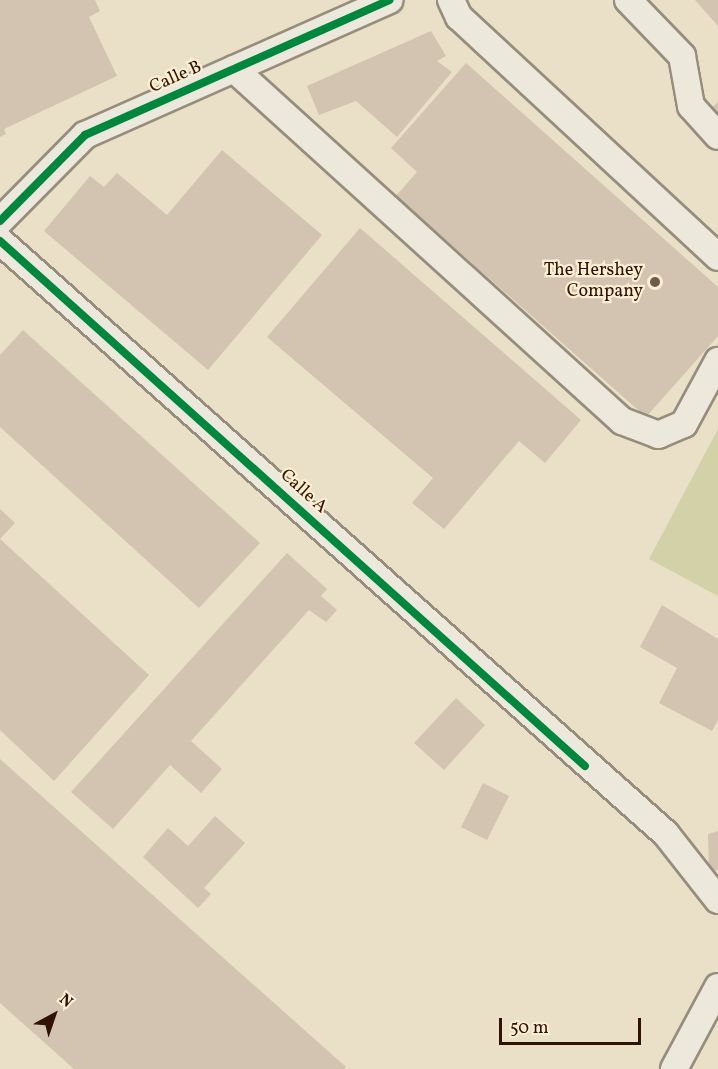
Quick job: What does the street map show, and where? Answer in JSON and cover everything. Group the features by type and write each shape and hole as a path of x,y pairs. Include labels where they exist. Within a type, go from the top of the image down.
{"street":[{"name":"Calle B","path":"0,221 86,135 389,0"},
{"path":"451,0 459,17 718,257"},
{"path":"628,0 682,56 691,106 718,136"},
{"path":"234,69 622,421 658,435 684,424 718,361"},
{"name":"Calle A","path":"0,241 585,766 666,834 718,900"},
{"path":"674,1069 718,987"}],"green space":[{"path":"718,429 718,596 649,559"}],"building":[{"path":"0,0 95,0 100,11 89,17 117,76 4,129 6,134 0,137"},
{"path":"695,0 718,0 718,26"},
{"path":"431,31 446,56 437,61 452,72 397,137 356,101 319,115 307,86"},
{"path":"466,63 718,287 718,336 646,417 396,196 417,172 391,148"},
{"path":"718,102 718,118 710,109"},
{"path":"222,150 322,235 208,370 44,231 90,176 104,187 117,173 167,215"},
{"path":"360,228 581,420 545,463 519,441 444,529 412,503 433,478 267,337"},
{"path":"23,330 260,543 199,608 0,427 0,355"},
{"path":"0,509 15,523 0,539"},
{"path":"0,539 149,675 54,781 0,730"},
{"path":"287,553 327,589 321,596 337,610 326,622 309,610 191,741 222,769 201,793 170,765 113,829 71,792"},
{"path":"662,605 718,639 718,720 712,731 659,703 677,668 640,647"},
{"path":"456,698 485,725 444,770 414,743"},
{"path":"0,759 346,1067 344,1069 74,1069 0,1003"},
{"path":"483,783 509,796 487,840 461,827"},
{"path":"215,816 245,843 204,888 211,894 198,908 143,857 168,828 188,846"},
{"path":"718,831 718,870 709,872 708,834"}],"cycle path":[{"path":"0,221 85,135 389,0"},
{"path":"0,241 585,766"}],"place":[{"name":"The Hershey Company","path":"655,282"}]}
